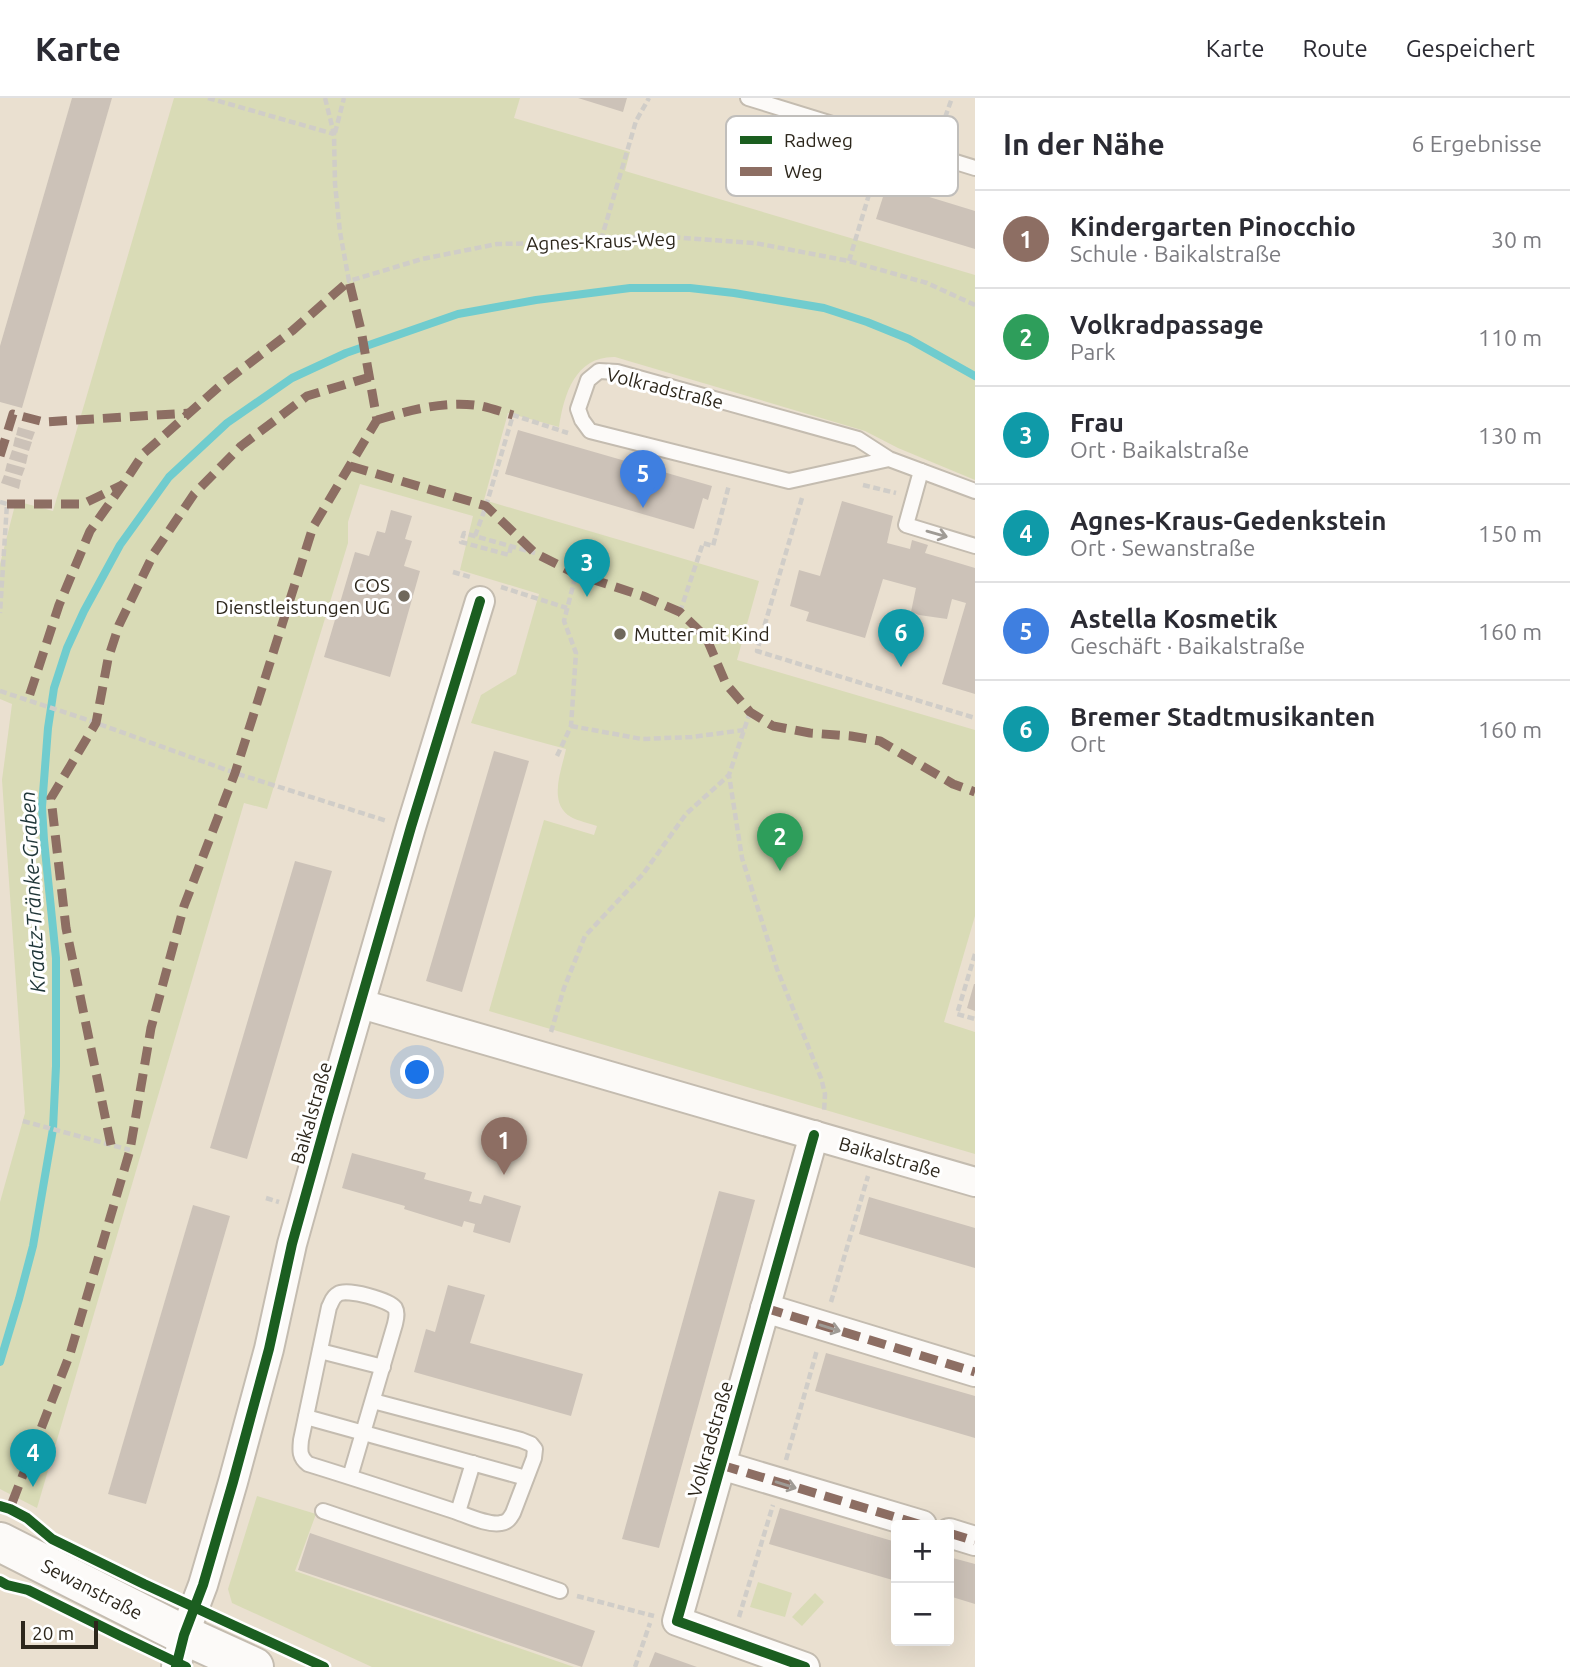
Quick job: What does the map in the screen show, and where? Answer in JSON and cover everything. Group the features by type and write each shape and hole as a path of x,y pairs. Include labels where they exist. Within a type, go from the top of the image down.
{"street":[{"name":"Baikalstraße","path":"180,1651 203,1585 233,1482 269,1349 302,1208 360,1004 480,601"},
{"name":"Baikalstraße","path":"360,1004 544,1057 819,1125 975,1182"},
{"name":"Volkradstraße","path":"664,1619 721,1465 819,1125"},
{"path":"765,1308 975,1372"},
{"name":"Volkradstraße","path":"721,1465 905,1520"},
{"path":"954,1535 975,1541"},
{"name":"Sewanstraße","path":"0,1542 180,1651 254,1667"},
{"path":"664,1619 805,1667"}],"lane":[{"path":"748,98 807,116"},
{"path":"958,163 975,168"},
{"name":"Volkradstraße","path":"582,420 578,409 588,380 599,371 617,372 858,439 890,459 975,491"},
{"path":"582,420 590,431 789,481 890,459"},
{"path":"921,471 906,525 975,546"},
{"path":"350,1477 397,1313 394,1307 386,1302 349,1291 340,1292 329,1307 300,1451 302,1460 308,1464 492,1523 501,1523 509,1520 534,1458 535,1449 522,1440 373,1401"},
{"path":"320,1351 383,1367"},
{"path":"306,1417 526,1478"},
{"path":"458,1512 473,1463"},
{"path":"323,1511 560,1591"}],"path":[{"path":"208,98 334,134"},
{"path":"325,98 334,134"},
{"path":"334,134 344,98"},
{"path":"601,240 636,121 649,98"},
{"path":"946,116 952,98"},
{"path":"849,261 868,196"},
{"path":"475,536 513,415 569,433 582,420"},
{"path":"680,612 703,542 713,545 734,467"},
{"path":"859,484 878,489"},
{"path":"802,497 757,650 975,718"},
{"path":"0,502 7,504 0,614"},
{"path":"511,546 509,555 461,542 464,533 511,546 535,553"},
{"path":"557,755 571,726 576,653 564,621 576,574"},
{"path":"539,599 568,608"},
{"path":"0,691 247,777 411,827"},
{"path":"750,712 729,775 742,858 777,969 821,1078 825,1094 819,1125"},
{"path":"571,726 642,739 692,737 744,730"},
{"path":"544,1057 564,988 585,936 643,874 686,814 729,775"},
{"path":"975,954 957,1014 975,1019"},
{"path":"23,1121 130,1150"},
{"path":"732,1641 871,1168"},
{"path":"560,1591 664,1619 635,1667"}],"green space":[{"path":"174,98 520,98 514,118 630,152 625,171 975,275 975,480 898,448 865,431 615,357 602,358 581,370 564,402 559,427 508,413 484,500 759,581 737,660 975,730 975,916 944,1022 975,1032 975,1154 489,1011 544,820 594,835 597,826 571,817 560,803 559,776 566,749 471,723 481,695 516,674 539,594 460,570 473,516 360,484 348,522 348,543 267,809 244,803 37,1508 0,1489 0,1202 25,1113 2,780 12,704 0,699 0,564 16,501 53,511"},
{"path":"257,1496 316,1514 295,1571 574,1667 372,1667 232,1603 228,1589"},
{"path":"758,1582 792,1593 785,1617 750,1607"},
{"path":"815,1593 824,1602 802,1626 792,1617"}],"building":[{"path":"72,98 112,98 22,408 0,402 0,346"},
{"path":"578,98 627,98 623,112"},
{"path":"883,196 926,196 975,211 975,249 876,219"},
{"path":"18,427 35,432 32,440 16,435"},
{"path":"518,430 712,486 708,500 703,498 694,529 505,474"},
{"path":"15,437 32,442 29,451 13,446"},
{"path":"12,450 28,455 26,464 9,459"},
{"path":"7,463 25,468 22,476 5,471"},
{"path":"4,475 21,480 19,489 1,483"},
{"path":"842,501 893,516 887,543 910,549 912,540 928,545 925,553 975,568 975,694 942,684 966,603 952,599 947,619 919,615 911,612 916,588 883,579 865,638 806,621 809,612 790,606 799,570 820,576"},
{"path":"391,510 412,516 405,539 412,541 404,566 420,571 390,677 324,657 355,552 369,556 377,531 385,533"},
{"path":"494,751 529,761 462,992 426,981"},
{"path":"295,861 332,871 247,1159 210,1148"},
{"path":"975,984 975,1011 967,1008"},
{"path":"352,1153 426,1173 424,1179 472,1192 469,1201 481,1204 484,1195 521,1206 510,1243 473,1232 475,1224 464,1221 462,1227 404,1209 405,1206 342,1188"},
{"path":"719,1191 755,1200 659,1548 622,1539"},
{"path":"869,1197 975,1228 975,1268 859,1234"},
{"path":"193,1205 230,1216 146,1504 108,1494"},
{"path":"448,1285 485,1295 470,1343 583,1374 571,1416 414,1372 426,1329 435,1332"},
{"path":"826,1353 975,1396 975,1438 815,1391"},
{"path":"780,1508 891,1541 891,1580 769,1544"},
{"path":"310,1533 595,1631 582,1667 298,1570"},
{"path":"954,1558 975,1564 975,1604 954,1598"},
{"path":"655,1652 697,1667 649,1667"}],"waterway":[{"name":"Kraatz-Tränke-Graben","path":"0,1362 33,1246 53,1129 56,958 42,807 54,688 67,648 84,611 120,545 169,477 227,423 292,378 346,353 458,314 536,300 630,288 690,288 824,308 909,339 975,376"}],"marked path":[{"path":"12,1503 70,1354 130,1150 151,1028 184,906 235,773 313,527 377,420 349,281 292,331 222,384 143,454 90,531 59,605 28,700"},
{"path":"111,1145 66,928 51,798 96,723 108,659 119,625 154,553 194,494 241,446 307,396 370,377"},
{"path":"377,420 415,410 455,404 481,406 513,415"},
{"path":"0,456 13,414 44,422 190,413"},
{"path":"350,466 486,506 535,553 576,574 643,596 680,612 706,637 726,684 750,712 773,726 880,741 953,784 975,792"},
{"path":"7,504 83,504 122,485"},
{"path":"765,1308 975,1372"},
{"path":"721,1465 905,1520"},
{"path":"954,1535 975,1541"}],"cycle path":[{"path":"176,1667 233,1482 269,1349 292,1244 328,1115 480,601"},
{"path":"805,1667 677,1621 814,1135"},
{"path":"0,1506 27,1518 52,1539 324,1667"},
{"path":"0,1581 28,1590 186,1667"}],"place":[{"name":"Astella Kosmetik","path":"643,508"},
{"name":"COS Dienstleistungen UG","path":"404,596"},
{"name":"Frau","path":"587,597"},
{"name":"Mutter mit Kind","path":"620,634"},
{"name":"Bremer Stadtmusikanten","path":"901,667"},
{"name":"Volkradpassage","path":"780,871"},
{"name":"Kindergarten Pinocchio","path":"504,1175"},
{"name":"Agnes-Kraus-Gedenkstein","path":"33,1487"}]}
